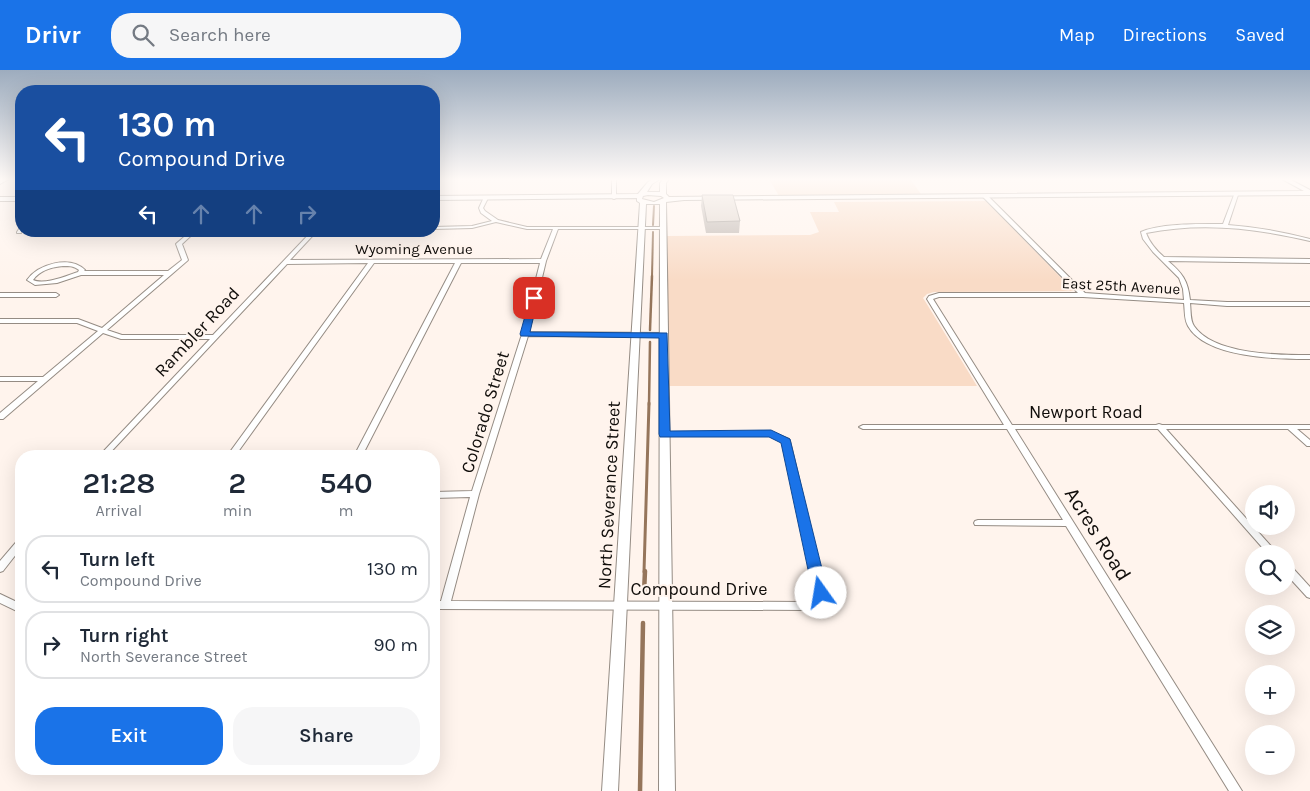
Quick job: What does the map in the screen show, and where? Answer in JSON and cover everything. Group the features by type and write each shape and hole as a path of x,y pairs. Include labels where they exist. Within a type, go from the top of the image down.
{"street":[{"path":"484,213 496,222"},
{"name":"North Severance Street","path":"610,791 641,213"},
{"path":"664,213 667,791"},
{"path":"1001,213 1083,295"},
{"path":"1225,226 1230,213"},
{"path":"440,228 472,227 496,222 518,227 663,228"},
{"path":"1310,240 1225,226 1162,227 1143,232 1146,243 1183,279 1191,326 1205,340 1239,353 1280,358 1310,357"},
{"name":"Colorado Street","path":"445,605 475,494 525,334 543,261 556,228"},
{"path":"0,417 185,260 179,244 187,237"},
{"name":"Rambler Road","path":"109,450 309,237"},
{"path":"1163,259 1310,261"},
{"path":"361,450 459,261"},
{"name":"Wyoming Avenue","path":"285,262 543,261"},
{"path":"235,450 372,262"},
{"path":"80,273 82,270 80,267 74,264 52,266 31,277 30,280 42,283 57,281 80,273 171,273"},
{"path":"26,295 42,283"},
{"path":"0,295 56,295"},
{"name":"East 25th Avenue","path":"931,297 939,295 1083,295 1188,302 1310,304"},
{"name":"Acres Road","path":"931,297 930,299 935,308 1008,427 1070,523 1236,791"},
{"path":"0,321 78,321 121,337 214,337"},
{"path":"525,334 664,335"},
{"path":"0,380 45,379"},
{"path":"1159,426 1266,545"},
{"name":"Newport Road","path":"863,427 1310,427"},
{"path":"1290,427 1310,444"},
{"name":"Compound Drive","path":"440,605 810,606 821,593 786,441 771,434 664,434"},
{"path":"440,495 475,494"},
{"path":"978,523 1070,523"},
{"path":"0,568 15,549"},
{"path":"1295,577 1310,594"},
{"path":"0,598 15,606"}],"shaded area":[{"path":"810,213 997,213 1074,291 934,292 927,294 923,298 977,386 669,386 667,236 810,235 819,232"}],"building":[{"path":"705,213 738,213 740,221 707,222"}],"waterway":[{"path":"653,225 654,213"},
{"path":"652,277 653,232"},
{"path":"650,330 652,276"},
{"path":"649,405 650,342"},
{"path":"644,572 649,403"},
{"path":"644,593 645,571"},
{"path":"640,791 643,623"}],"route":[{"path":"534,298 525,334 664,335 664,434 771,434 786,441 821,593"}]}
